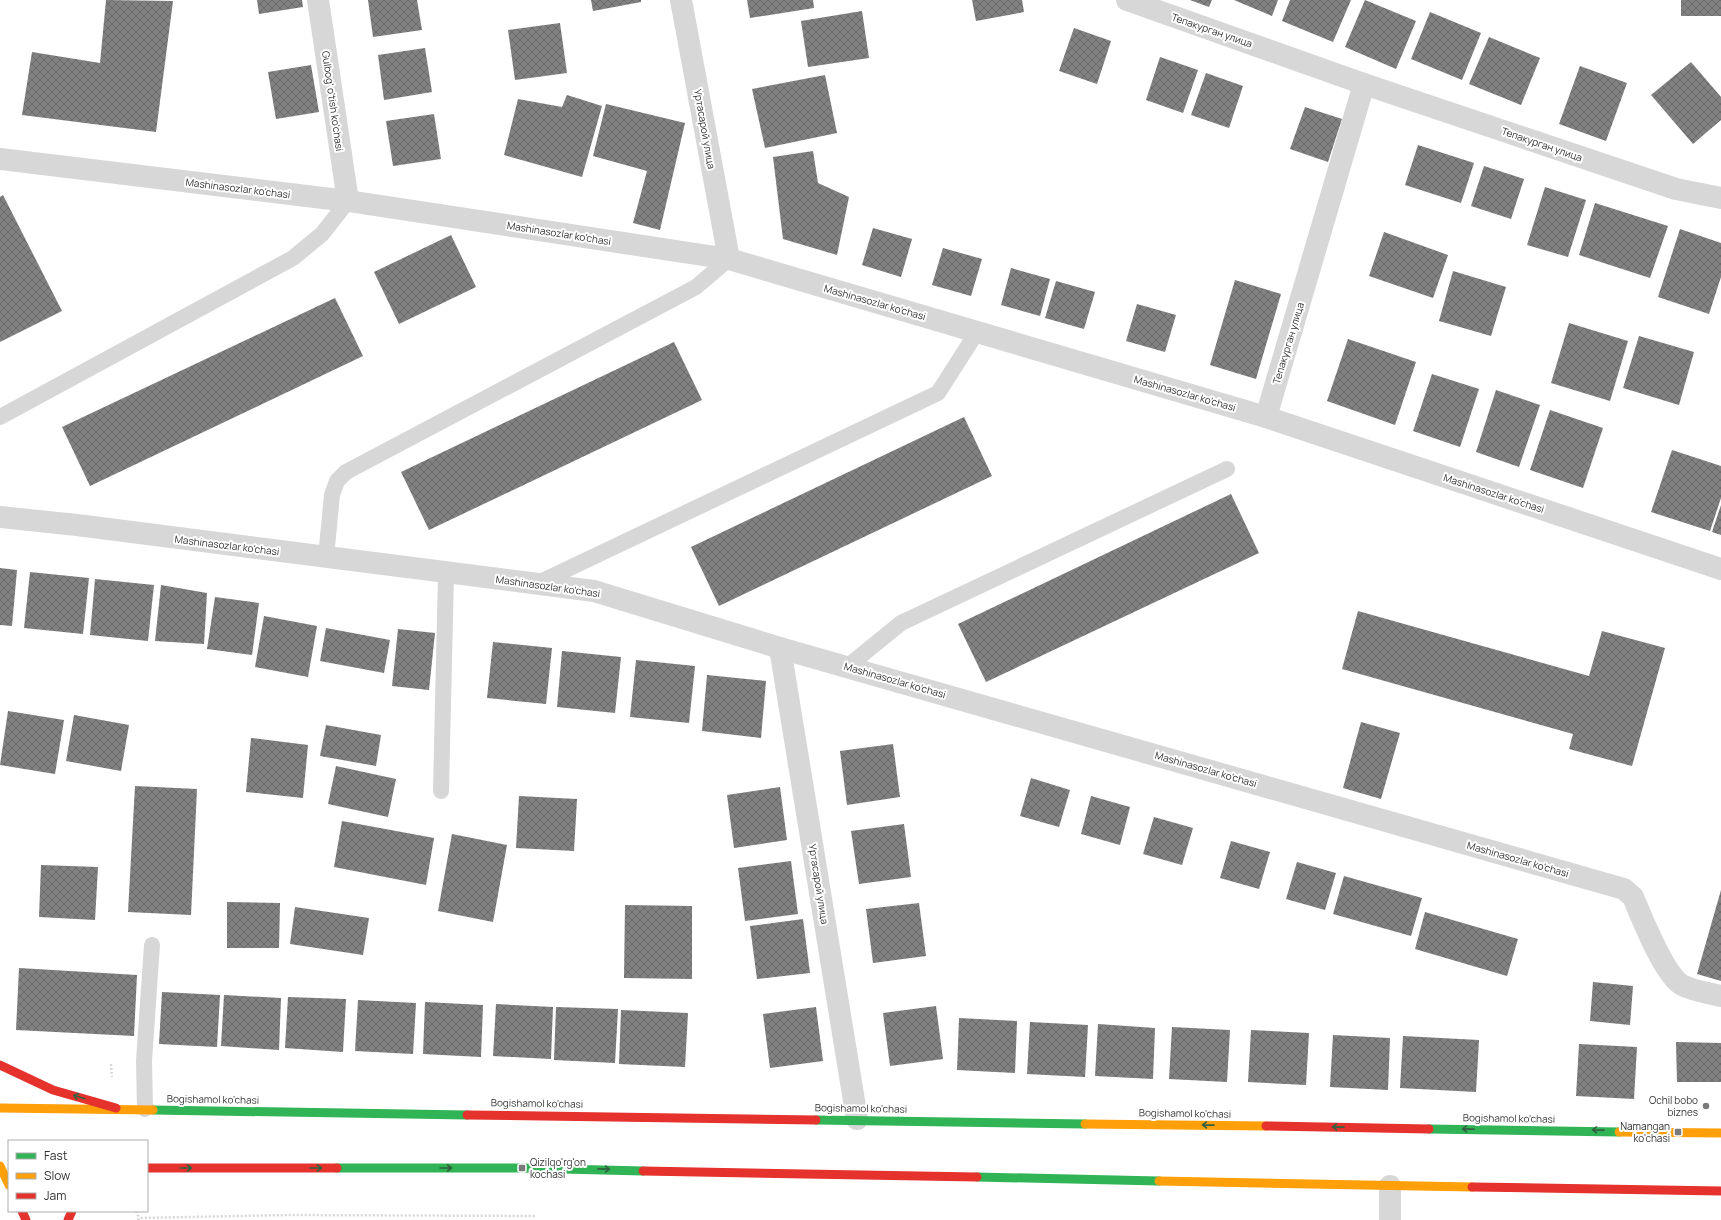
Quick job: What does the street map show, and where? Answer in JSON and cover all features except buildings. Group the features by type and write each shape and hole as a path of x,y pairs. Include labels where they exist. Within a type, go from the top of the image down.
{"main road":[{"path":"0,1065 53,1090 116,1108"},
{"name":"Bogishamol ko'chasi","path":"0,1108 116,1108 1721,1132"},
{"path":"0,1166 8,1182"},
{"path":"148,1168 522,1168 1390,1186 1721,1191"}],"street":[{"name":"Gulbog' o'tish ko'chasi","path":"318,0 348,201"},
{"name":"Уртасарой улица","path":"681,0 728,259"},
{"name":"Тепакурган улица","path":"1127,0 1364,84 1676,189 1721,198"},
{"name":"Тепакурган улица","path":"1266,417 1364,84"},
{"name":"Mashinasozlar ko'chasi","path":"0,159 348,201 728,259 1266,417 1721,569"},
{"name":"Mashinasozlar ko'chasi","path":"0,518 77,526 594,591 780,648 1624,889 1632,897 1663,960 1674,978 1683,985 1721,996"},
{"name":"Уртасарой улица","path":"780,648 857,1119"},
{"path":"1390,1186 1390,1220"}],"lane":[{"path":"0,417 293,258 322,234 348,201"},
{"path":"326,558 332,495 337,481 346,472 696,287 728,259"},
{"path":"536,584 938,393 977,332"},
{"path":"848,667 901,623 1227,469"},
{"path":"441,791 446,573"},
{"path":"144,1109 144,1061 152,946"}],"path":[{"path":"111,1064 112,1080"},
{"path":"138,1219 289,1216 536,1216"}],"traffic: fast":[{"path":"153,1110 467,1115"},
{"path":"816,1120 1085,1124"},
{"path":"1429,1129 1619,1132"},
{"path":"337,1168 522,1168 643,1171"},
{"path":"977,1177 1159,1181"}],"traffic: slow":[{"path":"0,1108 153,1110"},
{"path":"1085,1124 1266,1126"},
{"path":"1619,1132 1721,1133"},
{"path":"0,1166 8,1183"},
{"path":"1159,1181 1472,1187"}],"traffic: jam":[{"path":"0,1065 53,1090 116,1108"},
{"path":"467,1115 816,1120"},
{"path":"1266,1126 1429,1129"},
{"path":"148,1168 337,1168"},
{"path":"643,1171 977,1177"},
{"path":"1472,1187 1721,1191"},
{"path":"22,1212 26,1220"},
{"path":"68,1220 72,1212"}],"place":[{"name":"Ochil bobo biznes","path":"1706,1106"},
{"name":"Namangan ko'chasi","path":"1678,1132"},
{"name":"Qizilqo'rg'on kochasi","path":"522,1168"}]}
